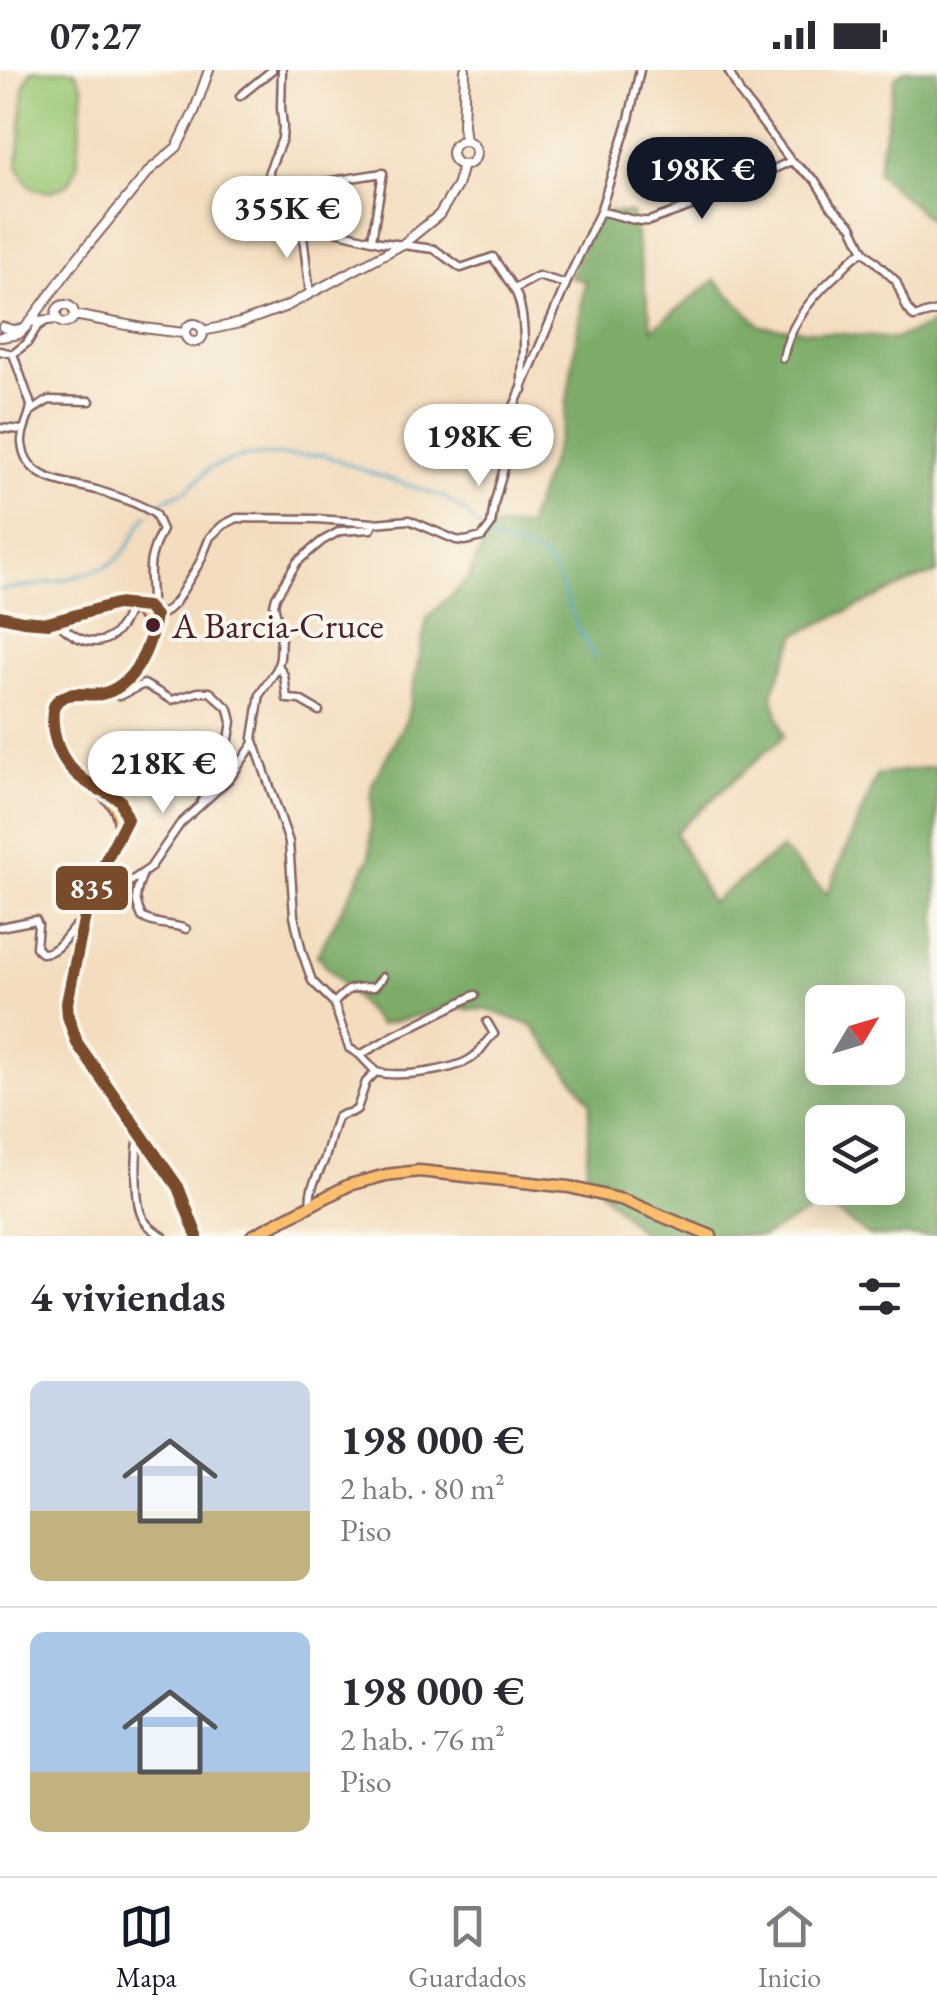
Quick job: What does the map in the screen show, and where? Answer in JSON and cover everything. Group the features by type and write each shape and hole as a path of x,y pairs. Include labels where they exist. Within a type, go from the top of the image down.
{"main road":[{"path":"0,616 56,622 116,604 140,611 147,621 149,641 129,676 109,691 68,694 57,701 53,710 53,732 61,755 79,777 110,800 120,821 119,838 92,884 68,993 68,1016 77,1042 178,1187 196,1235"},
{"path":"252,1236 349,1185 419,1171 568,1187 623,1200 711,1236"}],"street":[{"path":"0,352 13,354 28,343 28,328 78,256 150,170 177,147 210,70"},
{"path":"240,96 272,70"},
{"path":"282,70 282,139 268,179 270,199 302,228 434,249 461,268 494,256 521,302 523,390"},
{"path":"464,142 465,70"},
{"path":"90,402 49,400 31,411 22,430 23,450 34,468 50,480 93,489 152,510 162,530 151,554 148,574 151,610 160,614 174,603 200,562 210,537 237,518 374,523 409,520 456,540 473,540 486,533 506,461 504,430 600,212 640,70"},
{"path":"728,70 740,93 791,161 815,180 831,206 852,226 864,250 896,281 914,317 937,311"},
{"path":"464,142 474,147 476,154 470,164 463,165 454,158 453,150 464,142"},
{"path":"600,212 641,222 649,220 708,200 791,161"},
{"path":"74,315 184,333 191,324 198,324 203,331 287,306 403,244 439,215 457,186 463,165"},
{"path":"282,212 306,185 384,173 372,239"},
{"path":"302,228 310,294"},
{"path":"783,358 791,330 801,315 851,258 864,250"},
{"path":"514,289 538,276 566,284"},
{"path":"47,298 59,306 68,305 74,315"},
{"path":"54,319 59,306"},
{"path":"0,338 12,337 54,319 67,323 74,315"},
{"path":"1,325 13,330 28,328"},
{"path":"0,338 4,333 1,325"},
{"path":"13,354 31,411"},
{"path":"0,428 22,430"},
{"path":"374,523 370,528 332,535 304,554 292,569 274,605 281,634 278,665 260,694 253,738 289,842 294,916 302,952 312,981 334,1003 352,1051 376,1072 426,1072 471,1059 494,1034 487,1022"},
{"path":"56,622 77,638 96,642 112,634 130,606"},
{"path":"278,665 284,675 287,699 300,700 319,711"},
{"path":"109,691 118,696 144,684 172,700 210,692 229,710 232,722 224,766 200,804"},
{"path":"0,927 36,920 36,947 40,953 54,950 84,916 155,864 180,824 231,777 255,742"},
{"path":"143,873 136,891 142,917 186,929"},
{"path":"334,1003 350,987 374,987 383,977"},
{"path":"360,1055 475,995"},
{"path":"311,1205 309,1198 337,1118 356,1110 366,1082 376,1072"},
{"path":"140,1132 136,1146 140,1213 150,1228 163,1236"}],"green space":[{"path":"32,70 75,70 83,87 77,168 68,184 51,192 34,189 18,167 24,86"},
{"path":"904,70 937,70 937,227 877,173 895,78"},
{"path":"600,212 632,213 652,329 715,280 761,326 894,339 937,323 937,573 797,634 772,693 784,736 675,832 711,903 781,849 827,894 877,775 937,766 937,1236 869,1236 825,1205 905,1205 905,1105 805,1105 805,1205 822,1205 763,1236 642,1234 586,1176 590,1101 531,1025 488,1010 449,1008 379,1025 317,955 370,857 372,784 407,718 427,618 468,579 490,528 527,526 563,427 585,281 569,277"}],"waterway":[{"path":"154,507 187,490 210,468 245,456 325,455 444,497 482,530"},
{"path":"0,590 61,580 107,566 126,550 148,514"},
{"path":"487,537 546,561 595,659"}],"transit line":[{"name":"835","path":"0,616 48,623 116,604 147,607 155,616 145,652 123,683 101,694 68,695 59,699 54,708 54,734 65,760 84,780 120,800 127,819 90,891 67,1003 77,1043 178,1187 197,1236"}],"place":[{"name":"A Barcia-Cruce","path":"153,625"}]}
